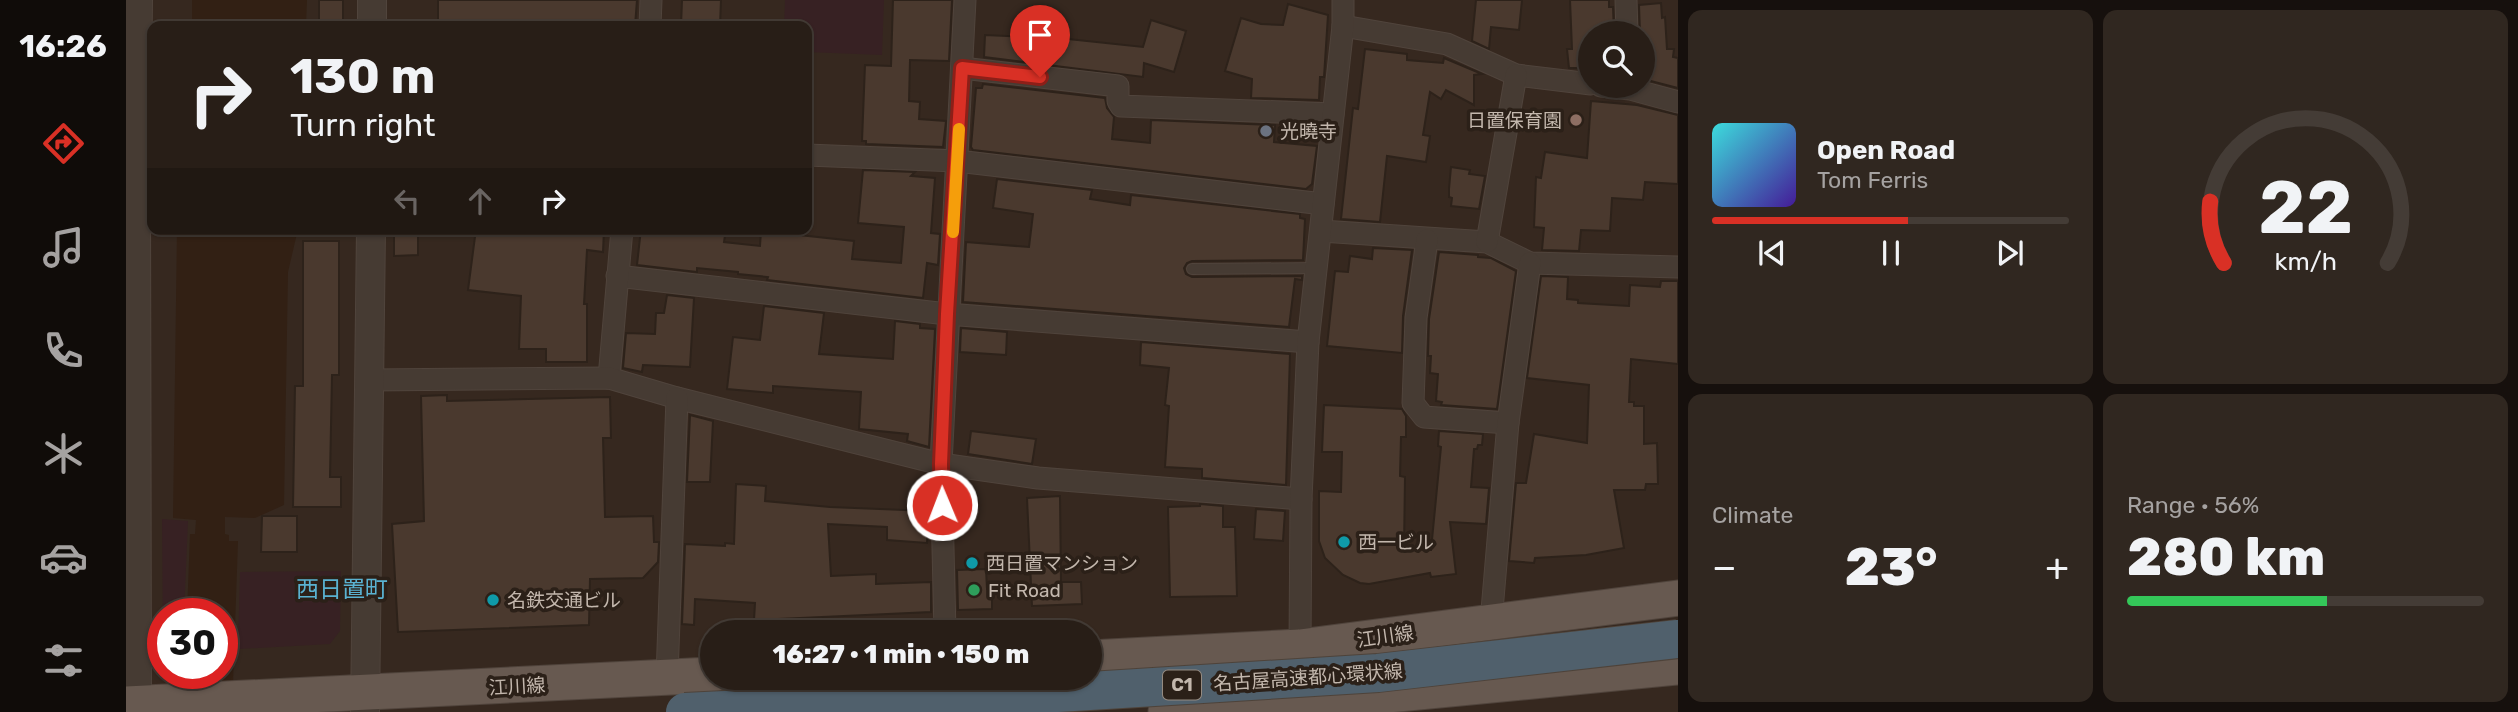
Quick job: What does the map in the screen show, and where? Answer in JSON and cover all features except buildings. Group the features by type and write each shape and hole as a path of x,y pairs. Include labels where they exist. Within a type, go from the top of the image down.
{"highway":[{"name":"名古屋高速都心環状線","path":"685,712 1026,695 1378,673 1678,639"}],"main road":[{"name":"江川線","path":"1102,657 1300,647 1678,598"},
{"path":"1166,712 1305,708 1678,667"},
{"name":"江川線","path":"132,704 322,695 366,703 700,676"}],"street":[{"path":"132,704 131,192 138,0"},
{"path":"372,0 372,21"},
{"path":"650,21 651,0"},
{"path":"945,620 941,464 965,0"},
{"path":"1626,0 1627,21"},
{"path":"1305,708 1300,647 1301,499 1308,342 1333,114 1338,8 1447,44 1516,75 1578,83"},
{"path":"962,68 1118,86 1118,101 1121,106 1333,114"},
{"path":"1487,242 1516,75"},
{"path":"1655,95 1678,102"},
{"path":"812,155 957,161 1323,204"},
{"path":"1321,231 1487,242 1530,263 1678,267"},
{"path":"366,703 371,235"},
{"path":"609,378 621,235"},
{"path":"1427,240 1416,317 1413,403 1424,417 1508,423"},
{"path":"1491,622 1508,423 1530,263"},
{"path":"617,276 947,314 1308,342"},
{"path":"370,380 609,378 677,398 941,464 1038,478 1301,499"},
{"path":"667,677 677,398"}],"lane":[{"path":"1192,269 1317,268"}],"shaded area":[{"path":"192,0 307,0 306,21 192,21"},
{"path":"785,0 884,0 882,55 812,52 812,21 784,21"},
{"path":"177,235 297,235 288,272 284,505 255,518 225,517 225,534 229,535 229,541 238,541 236,598 188,598 190,534 195,534 196,520 173,518"},
{"path":"162,519 188,521 185,598 163,598"},
{"path":"341,571 340,631 330,644 238,649 240,572"},
{"path":"186,689 233,689 232,712 188,712"}],"slow traffic":[{"path":"953,232 959,129"}],"place":[{"name":"日置保育園","path":"1576,120"},
{"name":"光曉寺","path":"1266,131"},
{"name":"西一ビル","path":"1344,542"},
{"name":"西日置マンション","path":"972,563"},
{"name":"Fit Road","path":"974,590"},
{"name":"名鉄交通ビル","path":"493,600"}],"district":[{"name":"西日置町","path":"342,589"}],"route":[{"path":"942,505 947,314 962,68 1040,77"}]}
